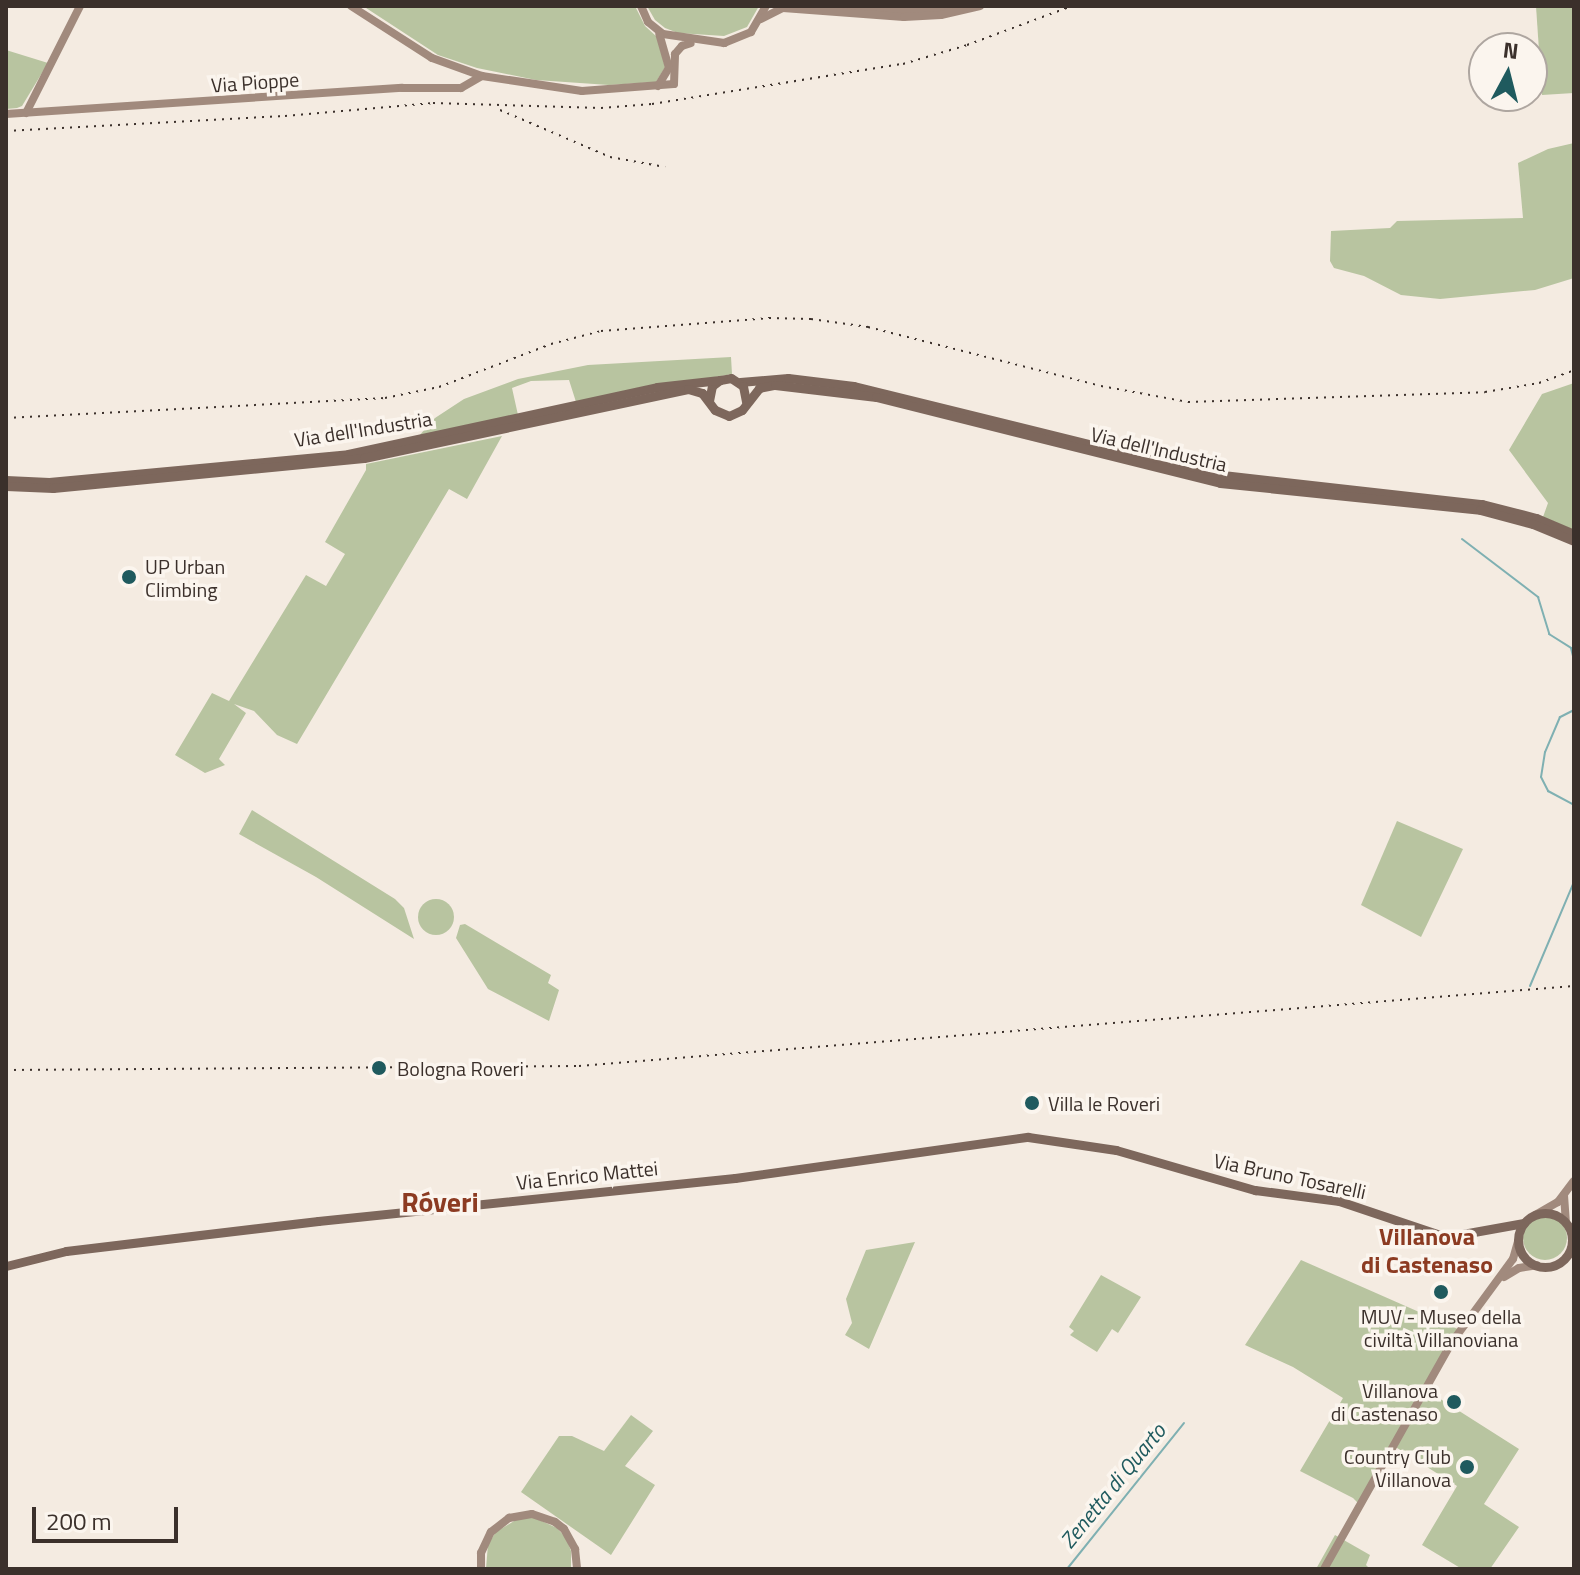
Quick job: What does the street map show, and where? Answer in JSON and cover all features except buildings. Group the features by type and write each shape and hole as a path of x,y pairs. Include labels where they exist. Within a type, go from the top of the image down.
{"main road":[{"path":"731,378 740,382 746,391 745,406 738,413 724,415 715,410 709,401 710,391 720,380 731,378"},
{"name":"Via dell'Industria","path":"740,382 788,378 854,386 1205,473 1482,504 1536,518 1574,534"},
{"name":"Via dell'Industria","path":"6,480 64,480 358,452 657,387 720,380"},
{"name":"Via dell'Industria","path":"745,406 753,393 766,386 847,392 1201,479 1480,510 1533,524 1574,541"},
{"name":"Via dell'Industria","path":"6,486 53,488 347,460 678,391 697,390 709,401"},
{"name":"Via Bruno Tosarelli","path":"1028,1137 1116,1150 1255,1190 1339,1201 1446,1237 1524,1223"},
{"name":"Via Enrico Mattei","path":"6,1266 80,1250 318,1221 735,1178 1028,1137"},
{"path":"1495,1227 1518,1241 1526,1259 1537,1265 1551,1266 1571,1253 1569,1226 1555,1214 1537,1214 1524,1223 1518,1241"}],"street":[{"path":"26,113 80,6"},
{"path":"351,6 432,58 482,76 565,90 674,84"},
{"path":"641,6 668,53 669,74 674,84"},
{"path":"761,19 766,6"},
{"path":"830,6 897,11 968,6"},
{"path":"674,84 677,51 688,43 741,39 761,19 783,8 904,17 941,15 980,6"},
{"path":"656,30 675,39 704,41"},
{"path":"657,87 669,74"},
{"name":"Via Pioppe","path":"6,114 402,88 461,88 482,76"},
{"path":"1537,1214 1564,1195 1574,1181"},
{"path":"1564,1195 1569,1226"},
{"path":"1324,1569 1452,1342 1513,1259 1518,1241"},
{"path":"1488,1291 1514,1269 1537,1265"},
{"path":"481,1569 481,1553 491,1532 509,1518 532,1514 564,1529 575,1549 577,1569"}],"green space":[{"path":"363,6 635,6 645,26 657,37 665,67 656,82 609,85 536,80 477,68 438,55"},
{"path":"647,6 759,6 747,27 724,36 678,33 665,28 655,20"},
{"path":"1536,6 1574,6 1574,93 1548,95 1548,32 1538,32"},
{"path":"6,50 48,63 22,106 17,108 6,109"},
{"path":"1574,143 1574,278 1535,290 1440,299 1401,295 1364,276 1334,268 1330,261 1331,231 1390,228 1397,221 1523,218 1518,163 1548,149"},
{"path":"731,357 732,374 576,402 569,380 531,381 512,388 518,415 417,438 435,418 464,399 518,379 588,365"},
{"path":"1574,383 1574,530 1543,517 1548,503 1509,450 1542,394"},
{"path":"502,436 467,499 449,489 297,744 277,735 254,711 234,704 246,713 219,759 225,765 205,773 175,755 212,693 229,701 306,575 326,586 345,554 325,542 366,470 366,464"},
{"path":"252,810 395,899 404,908 414,939 316,877 239,834"},
{"path":"1397,821 1463,849 1421,937 1361,905"},
{"path":"436,899 449,904 454,917 449,930 436,935 423,930 418,917 423,904"},
{"path":"465,924 551,975 548,983 559,990 549,1021 488,989 456,938 460,925"},
{"path":"1545,1216 1560,1223 1567,1238 1560,1253 1545,1260 1530,1253 1523,1238 1530,1223"},
{"path":"915,1242 869,1349 845,1335 852,1323 846,1299 866,1250"},
{"path":"1301,1260 1460,1330 1423,1388 1519,1449 1484,1504 1519,1527 1490,1569 1462,1569 1422,1545 1457,1486 1394,1446 1359,1504 1300,1471 1343,1398 1293,1367 1245,1345"},
{"path":"1101,1275 1141,1297 1118,1333 1112,1329 1097,1352 1070,1335 1074,1331 1069,1327"},
{"path":"631,1415 653,1431 625,1466 655,1485 611,1555 521,1492 559,1436 572,1436 604,1451"},
{"path":"533,1517 557,1528 566,1538 571,1551 571,1569 486,1569 488,1544 496,1532 519,1518"},
{"path":"1335,1535 1370,1555 1366,1565 1370,1569 1316,1569"}],"waterway":[{"name":"Zenetta di Quarto","path":"1462,539 1538,597 1549,634 1571,648 1574,660"},
{"name":"Zenetta di Quarto","path":"1574,710 1560,717 1545,752 1541,777 1548,791 1574,805"},
{"name":"Zenetta di Quarto","path":"1530,986 1574,882"},
{"name":"Zenetta di Quarto","path":"1067,1569 1184,1423"}],"railway":[{"path":"6,131 285,116 433,103 601,108 652,104 903,64 967,45 1072,6"},
{"path":"500,110 610,157 665,167"},
{"path":"6,418 385,398 439,387 551,344 601,331 769,318 811,319 868,327 1101,386 1188,402 1485,392 1539,383 1574,370"},
{"path":"6,1070 579,1066 1574,986"}],"place":[{"name":"UP Urban Climbing","path":"129,577"},
{"name":"Bologna Roveri","path":"379,1068"},
{"name":"Villa le Roveri","path":"1032,1103"},
{"name":"MUV - Museo della civiltà Villanoviana","path":"1441,1292"},
{"name":"Villanova di Castenaso","path":"1454,1402"},
{"name":"Country Club Villanova","path":"1467,1467"}],"district":[{"name":"Róveri","path":"440,1202"},
{"name":"Villanova di Castenaso","path":"1427,1251"}]}
